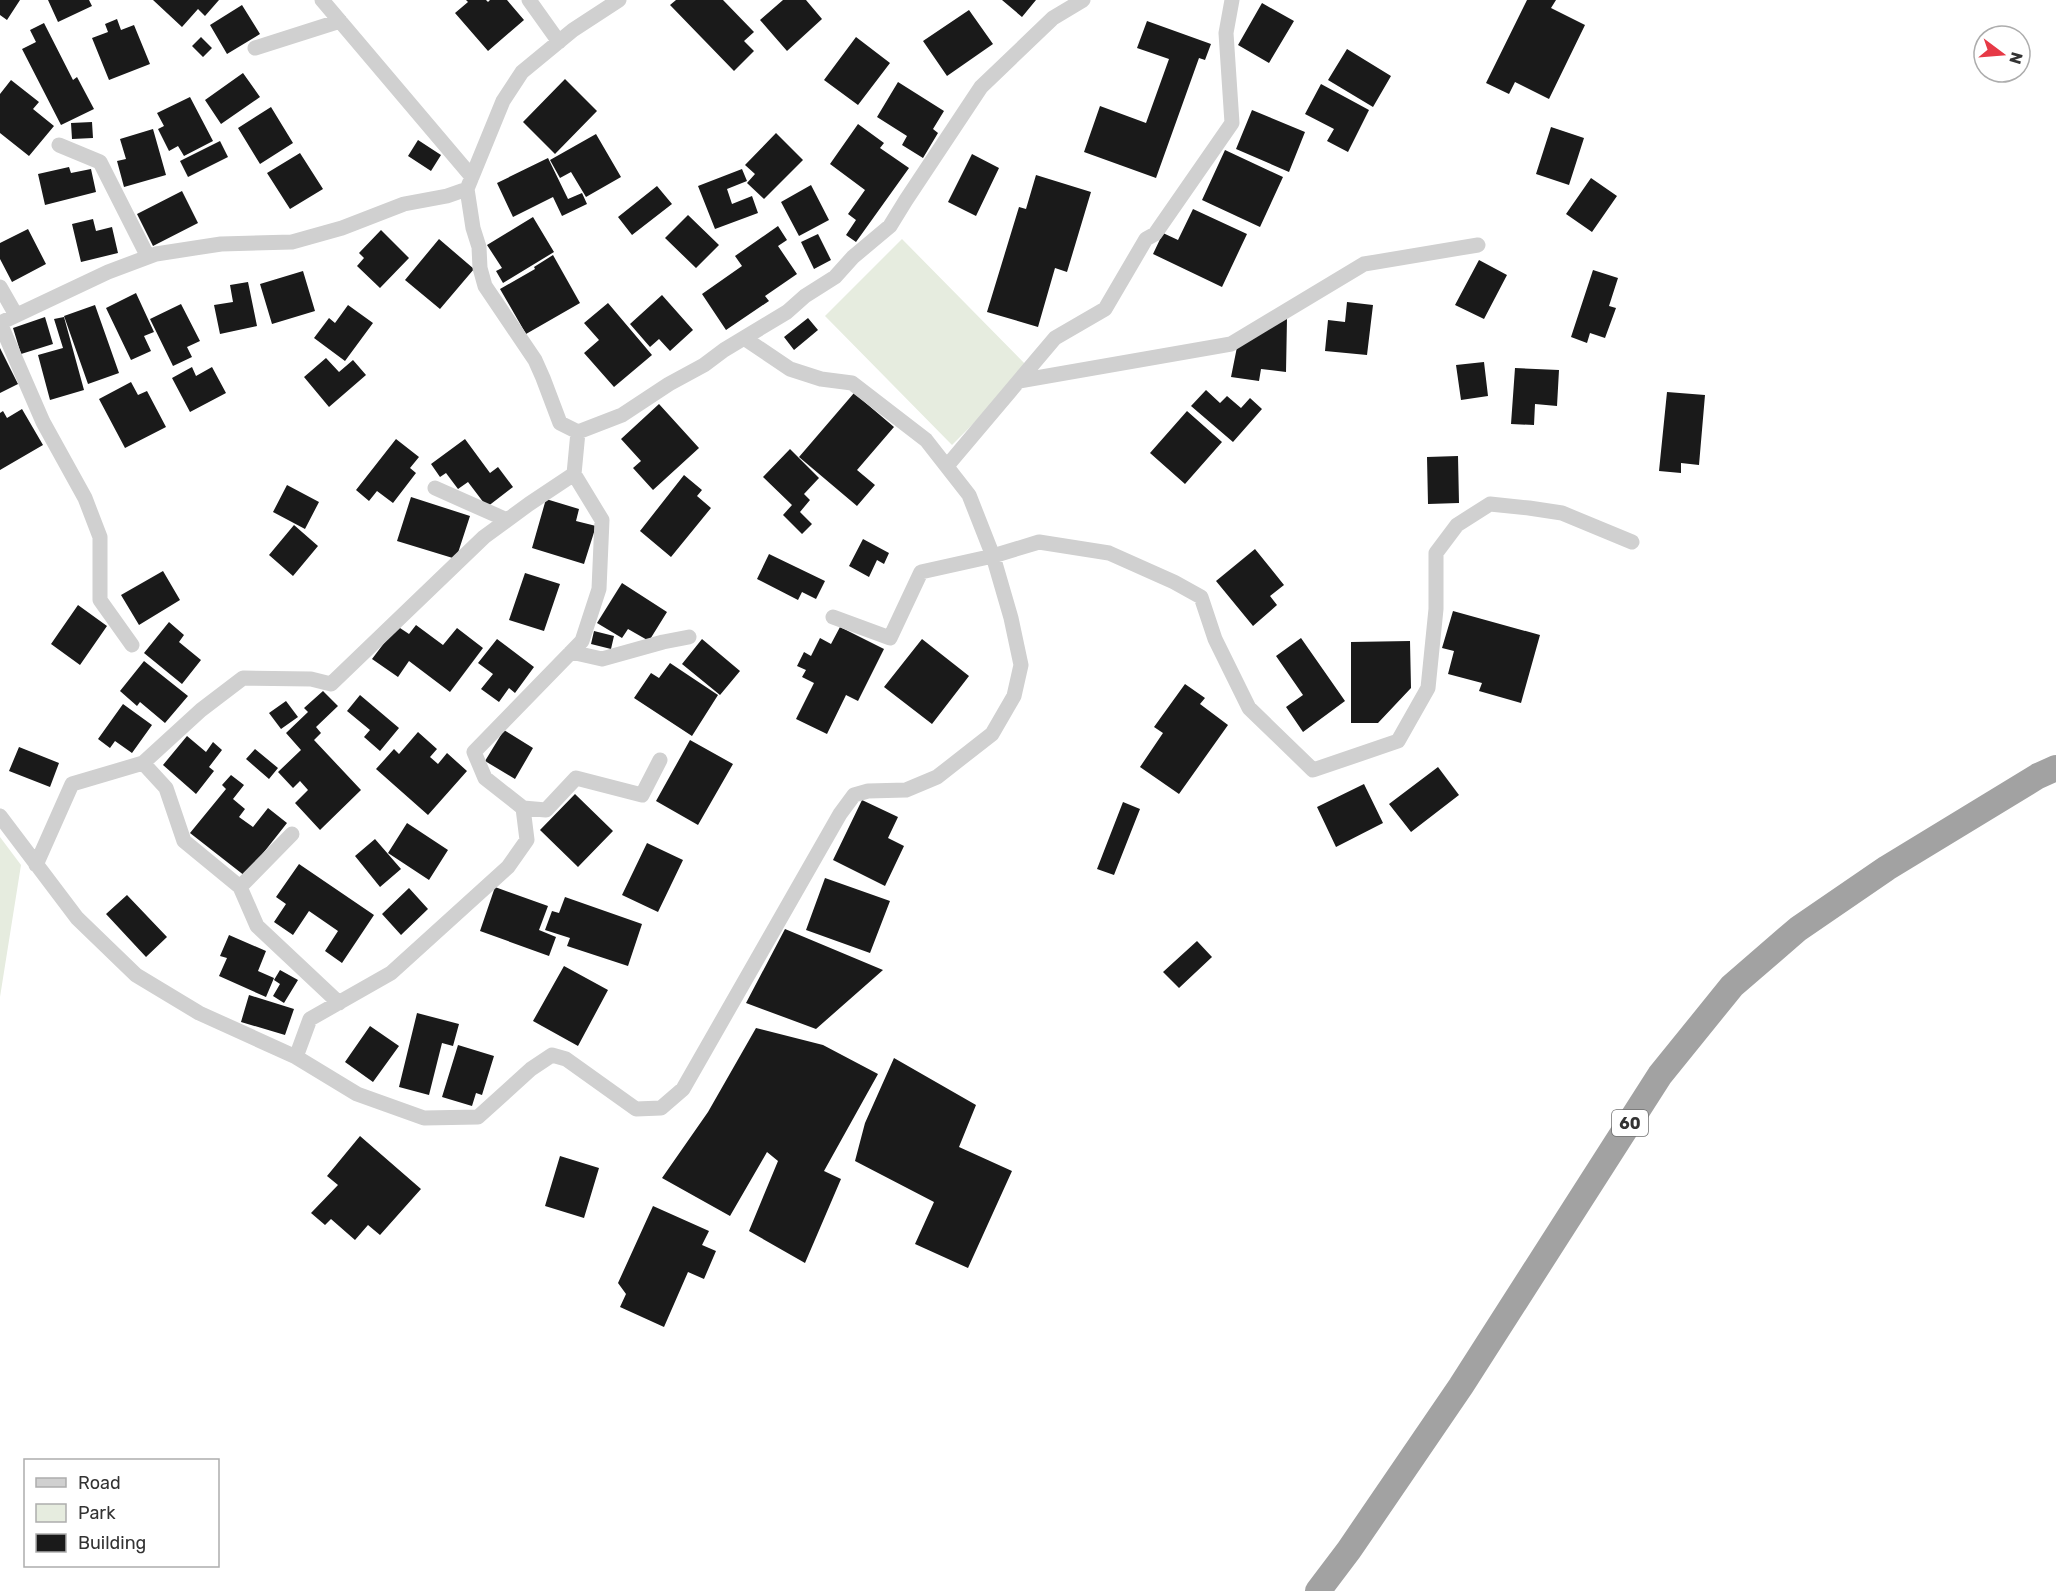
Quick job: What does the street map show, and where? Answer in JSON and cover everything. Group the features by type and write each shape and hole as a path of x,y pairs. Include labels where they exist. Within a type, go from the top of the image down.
{"highway":[{"name":"60","path":"1318,1591 1349,1550 1461,1386 1660,1075 1732,986 1798,929 1887,868 2038,776 2056,768"}],"street":[{"path":"322,0 470,183"},
{"path":"529,0 559,42"},
{"path":"619,0 573,30 522,72 503,100 470,183 473,228 479,247 480,268 485,286 535,360 560,423 578,432 622,415 787,312 805,296 835,278 853,257 890,226 981,87 1053,18 1083,0"},
{"path":"947,466 1055,338 1105,309 1146,239 1155,234 1232,123 1226,33 1232,0"},
{"path":"255,48 340,21"},
{"path":"59,145 100,162 148,257"},
{"path":"132,645 100,600 100,537 85,498 43,422 0,323 108,272 156,254 221,244 292,242 342,228 404,204 447,196 470,183"},
{"path":"1019,381 1230,344 1364,264 1478,245"},
{"path":"0,287 16,315"},
{"path":"0,816 77,918 136,975 200,1013 296,1057 357,1094 424,1118 478,1117 531,1069 552,1055 566,1059 636,1109 661,1108 683,1089 840,814 854,795 868,791 906,790 937,777 992,734 1014,696 1021,665 1011,618 993,556 969,495 926,440 852,383 821,380 790,369 744,338"},
{"path":"578,432 574,474 603,520 599,589 582,641 474,752 485,777 523,808 546,810 576,778 642,795 660,760"},
{"path":"36,865 72,784 143,763 201,710 243,678 311,679 331,684 484,537 574,474"},
{"path":"435,488 507,520"},
{"path":"833,617 890,638 921,572 993,556 1039,542 1108,553 1174,582 1201,597 1215,639 1248,708 1312,770 1398,741 1428,688 1436,609 1436,553 1457,525 1490,504 1562,513 1632,542"},
{"path":"571,652 602,658 663,642 689,638"},
{"path":"143,763 166,788 184,841 240,887 256,926 339,1003"},
{"path":"296,1057 310,1019 392,973 508,867 527,840 523,808"},
{"path":"240,887 292,834"}],"green space":[{"path":"902,239 1029,368 952,445 825,316"},
{"path":"0,837 21,865 0,997"}],"building":[{"path":"0,0 20,0 7,20 0,15"},
{"path":"48,0 89,0 92,6 58,22"},
{"path":"153,0 219,0 205,16 198,9 182,27"},
{"path":"466,0 486,0 488,2 507,0 524,20 488,51 455,13 468,2"},
{"path":"676,0 723,0 754,32 744,41 754,51 734,71 670,5"},
{"path":"783,0 806,0 822,19 787,51 760,20"},
{"path":"1002,0 1036,0 1022,17"},
{"path":"1527,0 1556,0 1551,8 1585,25 1549,99 1515,82 1509,94 1486,83"},
{"path":"1262,3 1294,21 1269,63 1238,45"},
{"path":"242,5 260,34 227,54 210,25"},
{"path":"969,10 993,44 947,76 923,41"},
{"path":"117,19 121,30 134,25 150,64 109,80 92,38 108,32 105,24"},
{"path":"1147,21 1211,44 1205,60 1199,58 1156,178 1084,152 1100,106 1146,123 1169,59 1137,48"},
{"path":"44,23 73,80 77,77 94,109 61,125 22,49 36,42 30,30"},
{"path":"201,37 212,48 203,57 192,46"},
{"path":"856,37 890,63 858,105 824,80"},
{"path":"1347,49 1391,76 1373,107 1328,80"},
{"path":"243,73 260,97 221,124 205,100"},
{"path":"565,79 597,111 555,154 523,122"},
{"path":"11,80 39,102 33,109 54,126 29,156 0,133 0,94"},
{"path":"898,82 944,111 933,129 938,133 923,158 902,145 907,136 877,117"},
{"path":"1321,84 1369,110 1348,152 1327,141 1334,129 1305,114"},
{"path":"190,97 213,141 184,156 178,146 169,151 158,129 164,126 157,113"},
{"path":"271,107 293,143 260,164 238,128"},
{"path":"1252,110 1305,132 1289,172 1236,149"},
{"path":"92,122 93,138 72,139 71,123"},
{"path":"858,124 884,143 880,148 909,168 856,242 846,235 856,220 848,214 865,190 830,164"},
{"path":"1551,127 1584,138 1569,185 1536,174"},
{"path":"153,129 166,175 124,187 117,161 126,159 120,139"},
{"path":"776,133 803,160 764,199 747,183 755,174 745,165"},
{"path":"596,134 621,177 586,197 571,172 560,178 550,160"},
{"path":"418,140 441,155 431,171 408,156"},
{"path":"220,141 228,157 188,177 180,161"},
{"path":"1225,150 1283,177 1260,227 1202,200"},
{"path":"300,153 323,189 290,209 267,173"},
{"path":"972,154 999,168 976,216 948,202"},
{"path":"548,158 568,199 582,193 587,204 562,216 553,197 513,217 497,183"},
{"path":"69,167 71,173 91,169 96,192 45,205 38,174"},
{"path":"742,169 747,181 727,189 732,204 752,196 758,213 715,229 698,186"},
{"path":"1036,175 1091,192 1067,272 1055,268 1038,327 987,312 1019,207 1026,209"},
{"path":"1591,178 1617,196 1592,232 1566,214"},
{"path":"811,185 829,220 799,236 781,202"},
{"path":"657,186 672,204 632,235 618,217"},
{"path":"182,191 198,223 153,246 137,214"},
{"path":"1193,209 1247,234 1222,287 1153,254 1163,233 1178,240"},
{"path":"688,215 719,245 696,268 665,238"},
{"path":"533,217 554,252 503,283 496,271 502,268 487,245"},
{"path":"93,219 96,231 112,227 118,253 81,262 72,224"},
{"path":"778,226 787,240 778,246 797,274 765,296 769,301 726,330 702,294 742,266 735,256"},
{"path":"28,229 46,264 12,282 0,259 0,243"},
{"path":"381,230 409,258 380,288 357,266 364,258 359,253"},
{"path":"818,234 831,260 814,269 801,242"},
{"path":"439,239 474,269 440,309 405,280"},
{"path":"553,255 580,303 526,334 500,289 535,269 534,267"},
{"path":"1479,260 1507,275 1484,319 1455,305"},
{"path":"1593,270 1618,278 1609,306 1616,308 1605,338 1590,333 1587,343 1571,337"},
{"path":"303,271 315,311 272,324 260,284"},
{"path":"248,282 257,326 220,334 214,305 233,302 230,285"},
{"path":"136,293 154,332 144,336 151,351 131,360 106,308"},
{"path":"662,295 693,330 670,351 659,339 650,347 630,324"},
{"path":"1347,302 1373,305 1367,355 1325,351 1328,320 1345,322"},
{"path":"608,303 652,355 614,387 584,353 599,340 584,323"},
{"path":"181,304 200,341 187,347 192,357 173,366 150,319"},
{"path":"95,305 119,373 88,384 64,316"},
{"path":"348,305 373,323 345,361 314,338 329,318 335,323"},
{"path":"45,317 53,344 21,354 13,328"},
{"path":"64,317 84,390 50,400 38,355 63,348 54,319"},
{"path":"808,318 818,330 794,350 784,337"},
{"path":"1287,318 1286,372 1261,369 1259,381 1231,377 1237,347"},
{"path":"0,348 18,384 0,393"},
{"path":"326,358 339,372 353,360 366,375 329,407 304,377"},
{"path":"1484,362 1488,396 1461,400 1456,365"},
{"path":"192,367 196,376 212,367 226,393 190,412 172,378"},
{"path":"1515,368 1559,370 1557,406 1535,404 1534,425 1511,424"},
{"path":"131,382 138,395 147,391 166,427 125,448 99,399"},
{"path":"1206,390 1220,403 1227,396 1241,408 1250,398 1262,409 1233,442 1191,406"},
{"path":"1667,392 1705,395 1699,465 1681,463 1681,473 1659,471"},
{"path":"854,393 894,427 857,470 875,485 857,506 799,457"},
{"path":"659,404 699,448 653,490 633,468 641,461 621,439"},
{"path":"22,409 43,445 0,470 0,413 3,411 7,418"},
{"path":"1187,411 1222,442 1185,484 1150,453"},
{"path":"396,439 419,457 410,468 416,473 393,503 377,491 369,501 356,490"},
{"path":"465,439 490,473 498,467 513,487 487,507 468,482 458,489 446,473 440,477 431,464"},
{"path":"790,449 819,478 804,494 810,500 800,512 812,524 802,534 783,515 792,505 763,477"},
{"path":"1458,456 1459,503 1428,504 1427,457"},
{"path":"684,475 702,490 697,496 711,508 671,557 640,531"},
{"path":"287,485 319,502 305,529 273,512"},
{"path":"411,497 470,516 456,559 397,541"},
{"path":"546,499 579,509 576,521 596,526 584,564 532,548"},
{"path":"294,525 318,546 293,576 269,555"},
{"path":"863,539 889,553 884,564 877,560 869,577 849,566"},
{"path":"1255,549 1284,585 1270,596 1277,605 1253,626 1216,581"},
{"path":"769,554 825,581 816,599 802,592 798,600 757,579"},
{"path":"163,571 180,600 139,625 121,595"},
{"path":"525,573 560,584 544,631 509,620"},
{"path":"622,583 667,612 649,641 628,629 622,638 597,623"},
{"path":"78,605 107,626 80,665 51,644"},
{"path":"1453,611 1540,635 1521,703 1479,691 1482,683 1448,674 1454,651 1442,648"},
{"path":"169,622 184,635 179,642 201,660 182,684 144,653"},
{"path":"416,625 443,645 457,628 483,648 450,692 409,661 398,677 372,659 397,626 409,634"},
{"path":"840,627 884,649 858,701 846,695 827,734 796,719 814,683 802,677 806,670 797,666 804,652 811,656 820,638 831,644"},
{"path":"594,631 614,636 611,649 591,644"},
{"path":"1301,638 1345,701 1303,732 1286,707 1303,695 1276,656"},
{"path":"497,639 534,667 515,693 509,688 499,702 481,689 493,674 478,663"},
{"path":"702,639 740,671 720,695 682,664"},
{"path":"922,639 969,676 932,724 884,687"},
{"path":"1410,641 1411,688 1378,723 1351,723 1351,642"},
{"path":"144,661 188,696 165,723 140,702 137,706 120,691"},
{"path":"670,663 718,695 692,736 634,698 651,673 659,678"},
{"path":"1185,684 1205,698 1200,704 1228,725 1179,794 1140,767 1163,733 1154,727"},
{"path":"323,691 338,706 316,727 321,733 314,740 361,790 320,830 295,803 308,790 300,781 293,788 278,772 301,750 286,733 308,712 304,708"},
{"path":"360,695 399,728 380,751 364,737 370,730 347,711"},
{"path":"286,701 298,717 281,729 269,713"},
{"path":"123,704 152,725 132,753 115,741 110,748 98,739"},
{"path":"504,730 533,748 515,779 485,761"},
{"path":"418,732 437,749 430,757 438,764 447,753 467,771 428,815 376,769 394,749 399,754"},
{"path":"187,736 206,752 213,742 222,750 209,767 214,771 196,794 163,765"},
{"path":"690,740 733,764 698,825 656,801"},
{"path":"19,747 59,763 50,787 9,771"},
{"path":"255,749 278,768 269,779 246,759"},
{"path":"1438,767 1459,795 1411,832 1389,804"},
{"path":"231,775 244,785 233,799 245,809 239,817 253,827 268,808 287,823 245,876 190,833 226,789 222,785"},
{"path":"1364,784 1383,823 1336,847 1317,807"},
{"path":"575,794 613,831 578,867 540,830"},
{"path":"862,800 898,817 888,838 904,846 885,886 833,860"},
{"path":"1123,802 1140,809 1114,875 1097,869"},
{"path":"407,823 448,850 429,880 388,853"},
{"path":"375,839 401,869 380,887 355,856"},
{"path":"647,843 683,860 658,912 622,895"},
{"path":"299,864 374,915 342,963 325,951 338,931 309,911 293,935 274,922 286,904 276,897"},
{"path":"825,878 890,901 870,953 806,930"},
{"path":"495,887 548,906 539,930 556,937 549,956 480,931"},
{"path":"409,888 428,909 401,935 382,914"},
{"path":"127,895 167,937 146,957 106,914"},
{"path":"565,897 642,924 628,966 567,946 570,938 545,930 552,911 559,913"},
{"path":"785,929 883,970 816,1029 746,1003"},
{"path":"229,935 266,951 258,971 274,978 266,997 219,976 227,958 220,956"},
{"path":"1197,941 1212,957 1179,988 1163,972"},
{"path":"564,966 608,990 578,1046 533,1021"},
{"path":"280,970 298,980 284,1003 273,996 280,984 274,980"},
{"path":"249,995 294,1009 285,1035 241,1022"},
{"path":"417,1013 459,1024 453,1046 442,1043 429,1095 399,1087"},
{"path":"370,1026 399,1046 373,1082 345,1062"},
{"path":"756,1028 823,1045 878,1074 824,1171 841,1179 805,1263 749,1231 778,1161 767,1152 730,1216 662,1178 708,1112"},
{"path":"458,1045 494,1056 482,1095 476,1093 472,1106 442,1097"},
{"path":"894,1058 976,1105 959,1147 1012,1171 968,1268 915,1244 934,1202 855,1161 865,1123"},
{"path":"360,1136 421,1189 380,1235 368,1225 355,1240 331,1219 325,1225 311,1213 338,1185 327,1176"},
{"path":"560,1156 599,1168 584,1218 545,1206"},
{"path":"653,1206 709,1231 702,1245 716,1251 704,1279 688,1272 664,1327 620,1307 626,1294 618,1283"}]}
